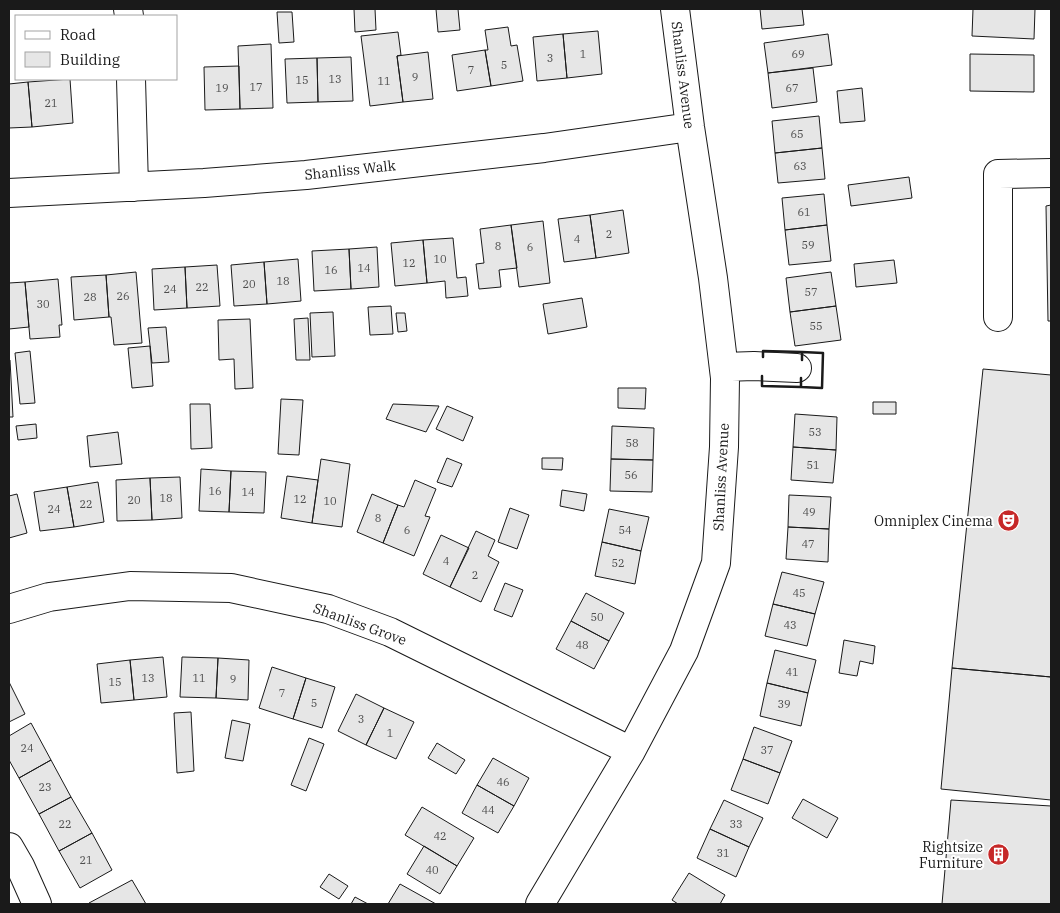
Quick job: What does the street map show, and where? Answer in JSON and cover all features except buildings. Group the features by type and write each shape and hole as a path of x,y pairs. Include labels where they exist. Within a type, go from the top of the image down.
{"street":[{"name":"Shanliss Avenue","path":"540,904 631,751 684,651 716,563 724,447 725,378 713,278 690,127 675,9"},
{"path":"131,80 134,187"},
{"name":"Shanliss Walk","path":"9,194 204,183 315,174 544,148 690,127"},
{"path":"998,317 998,174 1051,173"},
{"path":"724,367 797,368"},
{"name":"Shanliss Grove","path":"9,609 50,597 130,586 231,588 328,609 390,632 631,751"},
{"path":"9,847 37,904"}],"wall":[{"path":"763,357 763,351 802,352"},
{"path":"801,378 801,387 822,388 823,353 802,352 802,360"},
{"path":"762,376 762,386 801,387"}],"place":[{"name":"Omniplex Cinema","path":"1009,521"},
{"name":"Rightsize Furniture","path":"999,855"}]}
